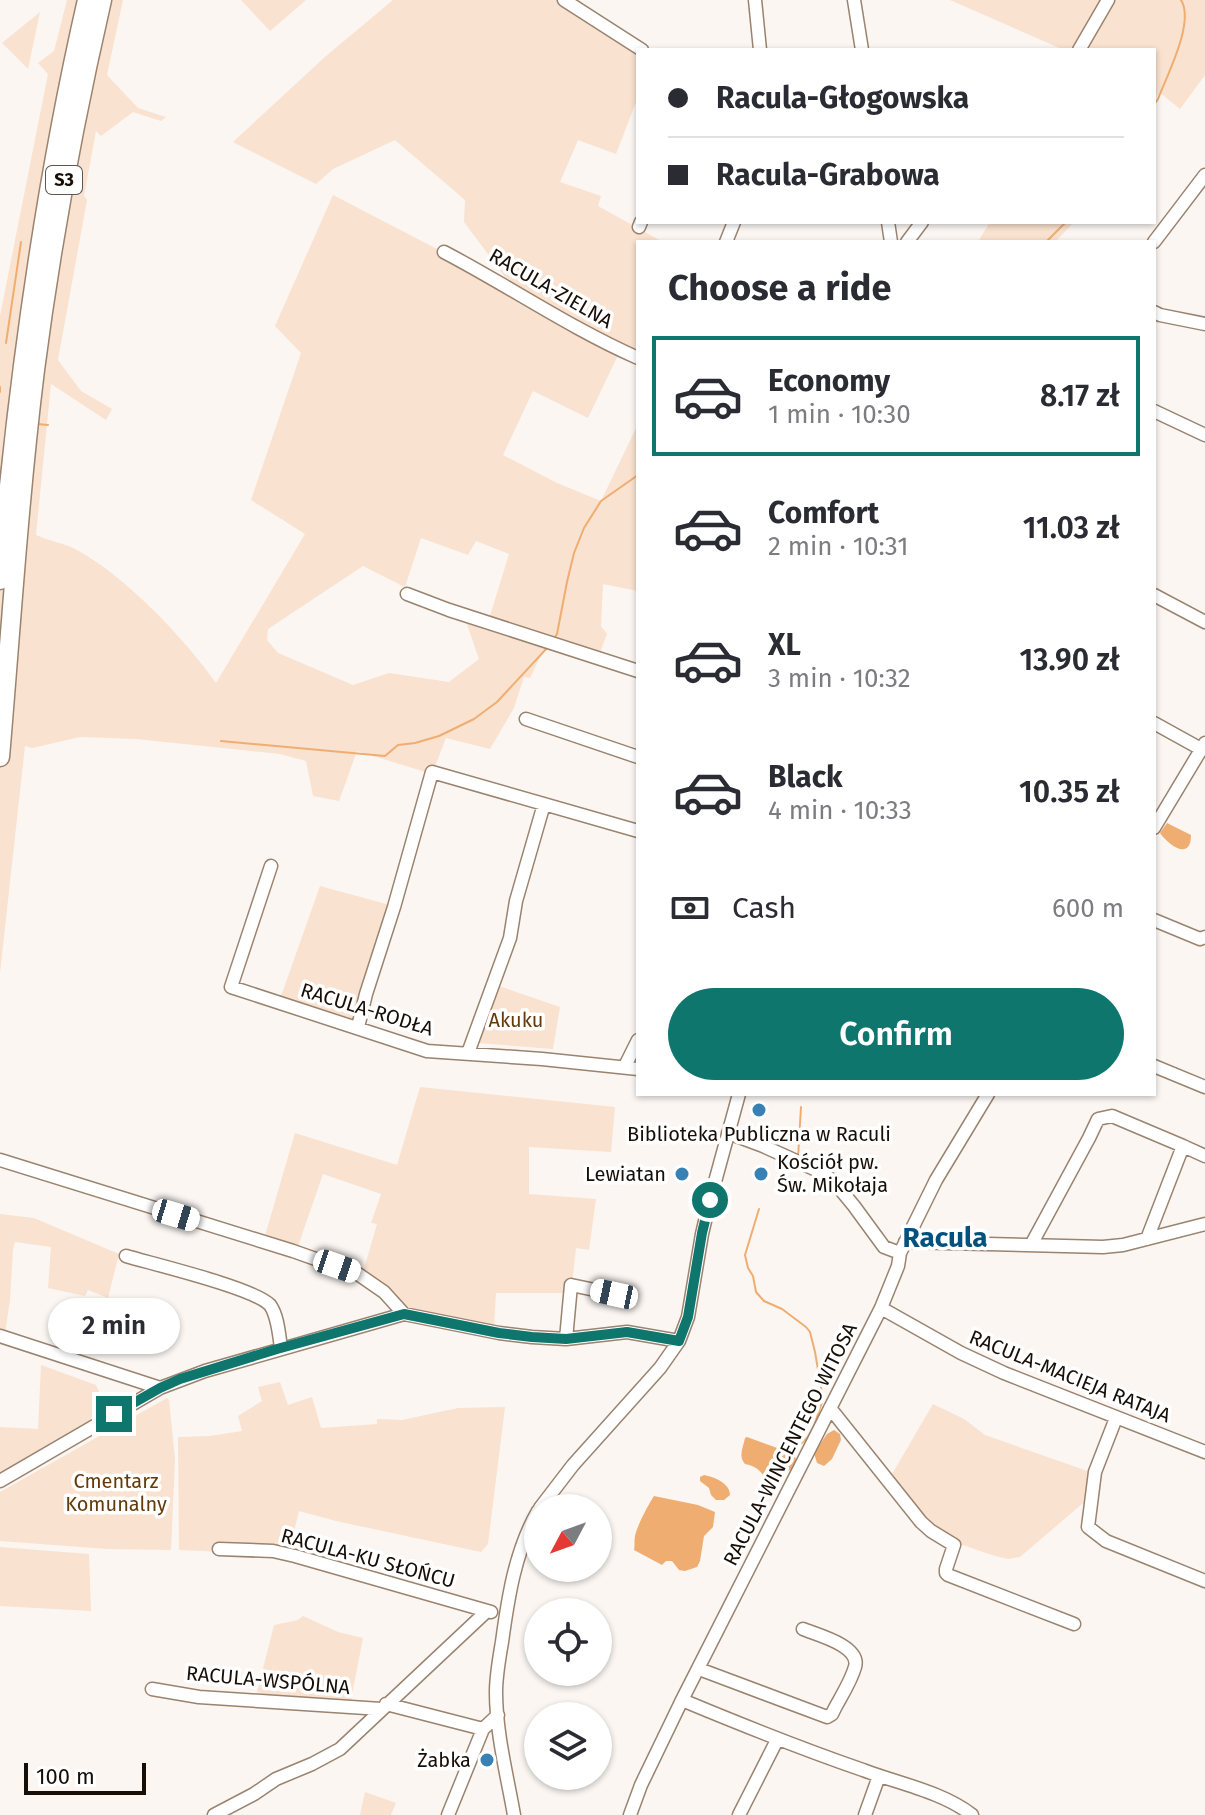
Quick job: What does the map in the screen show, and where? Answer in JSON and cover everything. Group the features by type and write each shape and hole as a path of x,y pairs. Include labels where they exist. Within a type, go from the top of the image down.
{"highway":[{"name":"S3","path":"0,757 29,367 44,215 87,0"},
{"name":"S3","path":"0,580 29,367 64,178 102,0"}],"street":[{"path":"564,0 639,48"},
{"path":"854,0 862,48"},
{"path":"1080,48 1108,0"},
{"path":"751,2 760,48"},
{"path":"1156,240 1203,182"},
{"name":"RACULA-ZIELNA","path":"444,252 493,277 593,337 636,357"},
{"path":"1156,313 1205,324"},
{"path":"1156,412 1205,435"},
{"path":"407,594 636,670"},
{"path":"1156,596 1205,622"},
{"path":"526,719 636,756"},
{"path":"1156,724 1203,746 1156,822"},
{"path":"358,1027 432,772 636,830"},
{"path":"468,1053 510,938 516,901 544,804"},
{"name":"RACULA-RODŁA","path":"271,866 231,987 427,1051 632,1068"},
{"path":"1156,921 1200,939 1205,937"},
{"path":"1156,1067 1205,1087"},
{"path":"551,1494 660,1368 679,1341 688,1317 702,1233 728,1133 734,1096"},
{"name":"RACULA-WINCENTEGO WITOSA","path":"630,1815 682,1700 881,1308 902,1248 936,1180 987,1096"},
{"path":"1031,1245 1098,1119 1112,1116 1205,1156"},
{"path":"728,1133 823,1173 854,1206 884,1247 1103,1247 1205,1224"},
{"path":"1147,1239 1183,1146"},
{"path":"0,1160 358,1274 384,1292 404,1314"},
{"path":"126,1256 264,1300 275,1314 281,1348"},
{"path":"566,1339 571,1285 614,1294"},
{"name":"RACULA-MACIEJA RATAJA","path":"881,1308 975,1360 1205,1452"},
{"path":"0,1481 180,1379 404,1314 499,1333 566,1339 627,1332 679,1341"},
{"path":"0,1336 160,1388"},
{"path":"830,1408 921,1522 954,1545 946,1569 948,1575 1074,1624"},
{"path":"1116,1418 1095,1472 1088,1527 1106,1541 1205,1581"},
{"path":"514,1815 496,1691 506,1615 524,1542"},
{"name":"RACULA-KU SŁOŃCU","path":"219,1549 273,1551 295,1556 506,1615"},
{"path":"214,1815 276,1779 340,1749 487,1611"},
{"path":"699,1669 827,1717 832,1714 840,1698 855,1666 855,1658 848,1648 803,1629"},
{"name":"RACULA-WSPÓLNA","path":"152,1689 199,1697 384,1706 483,1729"},
{"path":"682,1700 777,1740 953,1803 972,1815"},
{"path":"448,1815 483,1729 498,1715"},
{"path":"739,1815 777,1740"},
{"path":"865,1815 879,1776"}],"green space":[{"path":"67,0 123,0 107,75 138,108 166,117 161,121 133,112 101,136 96,131 84,196 87,200 58,360 81,391 112,409 106,420 51,384 36,535 77,550 114,575 171,629 216,683 305,534 251,500 301,353 275,326 333,195 514,289 464,222 465,200 395,140 333,169 316,184 233,142 326,56 393,0 578,0 645,48 636,48 636,102 616,154 578,140 560,182 601,196 598,206 659,240 636,240 636,354 621,349 588,418 533,391 503,455 557,483 601,501 636,428 636,591 603,584 601,626 607,634 599,655 551,643 542,653 530,678 524,677 514,708 490,749 446,738 432,774 357,751 339,801 313,796 306,761 280,754 136,739 80,737 32,748 25,746 0,973 0,316 48,74 38,63 54,51","holes":["421,538 468,555 476,541 509,554 489,619 463,613 479,659 449,682 389,673 353,685 278,653 267,640 268,629 363,566 405,587"]},
{"path":"241,0 306,0 270,31"},
{"path":"950,0 1205,0 1205,75 1180,109 1159,92 1156,98 1156,48 1059,48"},
{"path":"40,12 28,69 2,43"},
{"path":"989,224 1072,224 1057,240 979,240"},
{"path":"320,886 390,905 356,1023 280,999"},
{"name":"Akuku","path":"496,985 560,1007 553,1049 478,1043"},
{"path":"420,1087 615,1107 611,1152 529,1147 529,1194 596,1199 589,1250 576,1248 571,1293 496,1293 494,1326 406,1310 364,1269 377,1224 371,1223 381,1194 323,1174 297,1249 264,1239 295,1133 397,1165"},
{"path":"0,1214 34,1218 119,1254 108,1298 88,1290 85,1296 48,1288 51,1247 15,1242 4,1340 0,1339"},
{"path":"41,1365 96,1385 104,1403 94,1410 89,1424 0,1476 0,1427 38,1429"},
{"path":"280,1382 288,1405 312,1397 321,1428 377,1424 377,1419 402,1420 458,1408 505,1407 488,1544 481,1552 299,1511 288,1555 179,1550 178,1437 242,1431 238,1416 262,1401 258,1387"},
{"name":"Cmentarz Komunalny","path":"167,1398 175,1459 171,1550 0,1541 0,1492"},
{"path":"933,1404 964,1419 985,1435 1099,1475 1089,1498 1020,1557 1008,1559 995,1556 945,1539 888,1481"},
{"path":"0,1547 89,1554 91,1611 0,1606"},
{"path":"303,1616 338,1632 363,1638 351,1700 286,1699 257,1692 274,1625"},
{"path":"365,1792 396,1803 391,1815 360,1815"}],"shaded area":[{"path":"1167,823 1191,835 1187,847 1179,849 1164,838 1160,833"},
{"path":"834,1430 840,1434 841,1440 832,1459 824,1466 817,1463 814,1453 827,1434"},
{"path":"747,1437 791,1453 795,1456 796,1466 776,1484 771,1482 743,1461 742,1452"},
{"path":"704,1475 724,1484 730,1495 724,1500 716,1500 700,1481"},
{"path":"654,1496 698,1505 715,1512 713,1527 704,1536 697,1567 679,1570 672,1561 662,1565 634,1550 638,1527"}],"waterway":[{"path":"1156,102 1182,35 1185,21 1181,0"},
{"path":"1048,240 1064,224"},
{"path":"6,343 21,242"},
{"path":"0,387 0,392"},
{"path":"37,424 48,425"},
{"path":"555,637 574,553 584,528 601,501 636,476"},
{"path":"221,741 385,756 398,745 439,736 474,719 497,702 548,647"},
{"path":"798,1158 801,1107"},
{"path":"759,1209 745,1255 756,1292 764,1301 782,1309 810,1332 823,1399 808,1437 791,1453"}],"place":[{"name":"Biblioteka Publiczna w Raculi","path":"759,1110"},
{"name":"Lewiatan","path":"682,1174"},
{"name":"Kościół pw. Św. Mikołaja","path":"761,1174"},
{"name":"Żabka","path":"487,1760"}],"district":[{"name":"Racula","path":"945,1237"}],"route":[{"path":"114,1414 180,1379 404,1314 532,1337 566,1339 627,1332 679,1341 688,1317 710,1200"}]}
